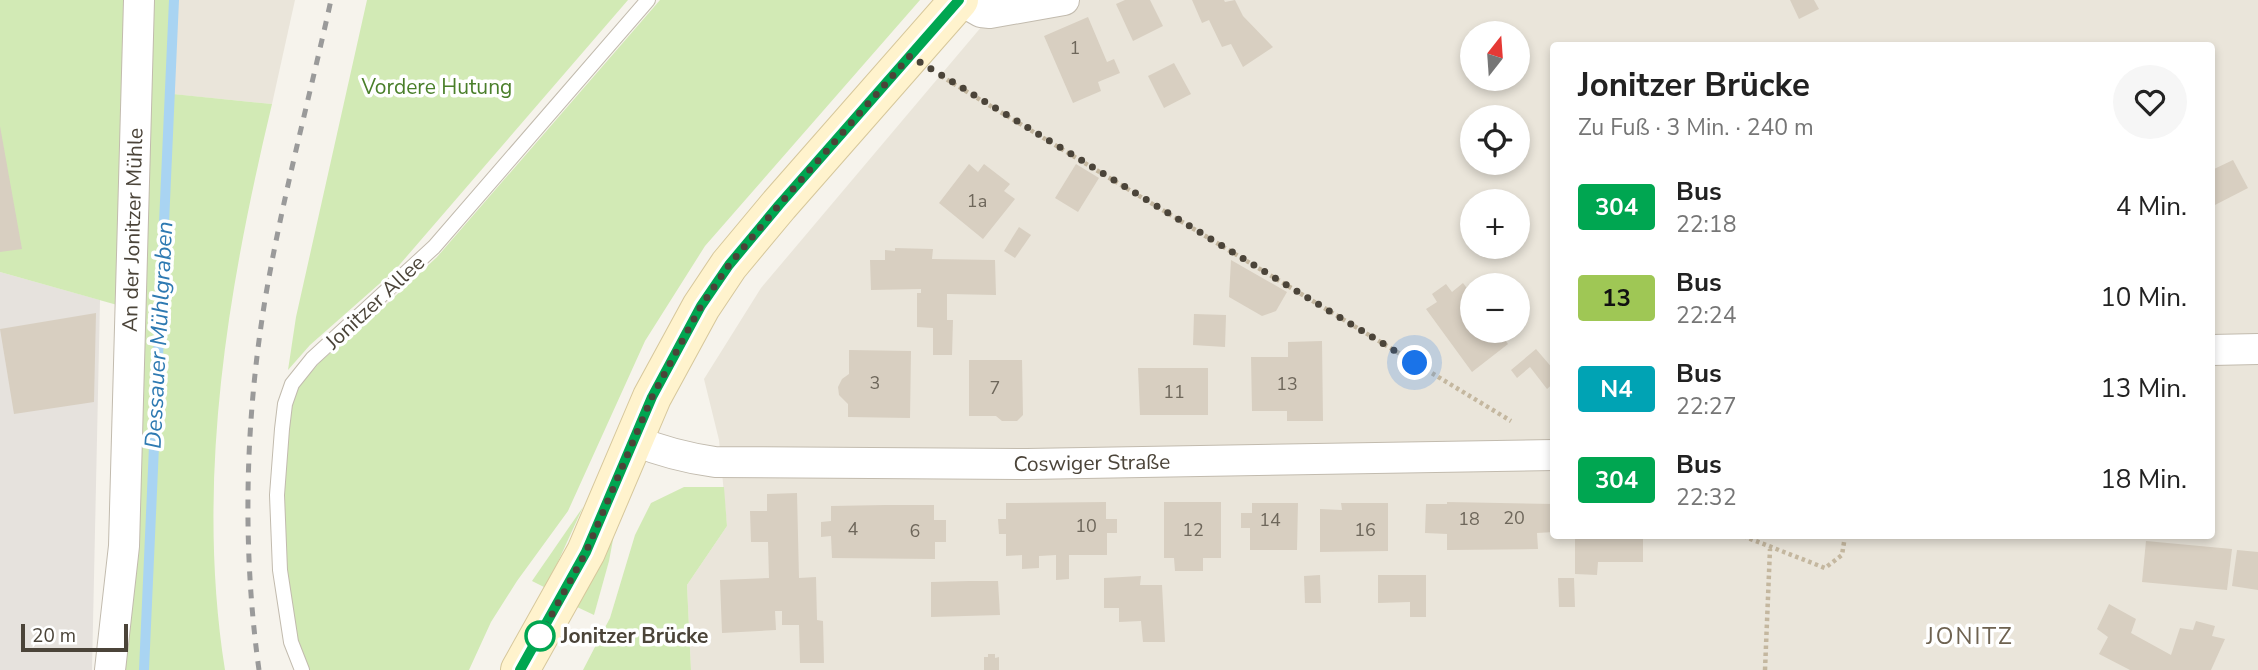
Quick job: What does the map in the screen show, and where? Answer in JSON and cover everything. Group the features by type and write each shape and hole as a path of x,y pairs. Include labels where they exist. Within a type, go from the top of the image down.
{"main road":[{"path":"520,670 586,552 633,440 701,306 729,265 779,205 959,0"}],"street":[{"name":"An der Jonitzer Mühle","path":"110,670 124,546 138,0"},
{"path":"959,0 981,12 990,13 1064,0"},
{"path":"2215,350 2258,349"},
{"name":"Coswiger Straße","path":"633,440 689,459 715,462 1027,464 1550,455"}],"lane":[{"name":"Jonitzer Allee","path":"302,670 291,642 280,570 278,495 282,429 285,404 292,384 312,359 434,247 648,0"}],"path":[{"path":"910,56 1519,425"},
{"path":"1750,539 1825,568 1842,555 1845,539"},
{"path":"1765,670 1770,548"}],"shaded area":[{"path":"173,0 295,0 272,104 172,94"},
{"path":"1004,0 2258,0 2258,670 691,670 687,585 727,526 719,440 704,379 761,288"},
{"path":"0,272 100,300 92,670 0,670"}],"green space":[{"path":"0,0 173,0 173,94 272,104 242,243 230,314 215,456 217,599 225,670 123,670 142,312 0,272"},
{"name":"Vordere Hutung","path":"367,0 628,0 395,270 310,345 288,370 296,317"},
{"path":"660,0 920,0 705,246 645,341 568,511 491,622 469,670 308,670 301,653 283,571 283,460 289,414 297,388 321,361 437,257"},
{"path":"684,487 724,487 727,526 687,585 691,670 583,670 610,618 635,535 651,503"},
{"path":"583,507 546,588 532,581"},
{"path":"615,529 609,561 594,615 577,607"}],"building":[{"path":"1125,0 1150,0 1163,26 1133,41 1116,4"},
{"path":"1192,0 1235,0 1243,16 1273,47 1243,67 1231,44 1222,47 1209,20 1202,23"},
{"path":"1790,0 1814,0 1819,9 1799,19"},
{"path":"1088,17 1107,62 1114,59 1120,73 1098,82 1101,91 1073,103 1044,36"},
{"path":"1174,63 1191,94 1164,108 1148,76"},
{"path":"0,126 22,249 0,252"},
{"path":"2233,160 2248,188 2215,205 2215,169"},
{"path":"969,164 978,172 984,164 1010,184 1004,191 1015,199 983,239 939,203"},
{"path":"1076,164 1099,178 1078,212 1055,198"},
{"path":"1019,227 1031,235 1015,258 1004,251"},
{"path":"895,248 933,249 932,259 995,260 996,295 947,294 947,320 953,320 952,355 933,355 933,328 917,327 917,293 921,293 921,289 871,290 870,260 885,260 885,250 895,251"},
{"path":"1231,260 1287,292 1276,311 1262,316 1229,297"},
{"path":"1446,284 1452,292 1460,285 1460,343 1508,344 1472,372 1426,309 1437,302 1432,294"},
{"path":"96,313 94,402 14,414 0,329"},
{"path":"1194,314 1226,315 1225,347 1193,345"},
{"path":"1322,341 1323,421 1287,421 1287,411 1252,411 1251,357 1288,357 1288,342"},
{"path":"1536,349 1550,365 1550,386 1547,389 1530,367 1517,378 1511,370"},
{"path":"849,350 911,351 910,418 848,417 848,404 839,395 838,387 842,379 849,374"},
{"path":"969,360 1022,360 1023,415 1017,421 1002,421 996,416 969,416"},
{"path":"1138,368 1208,368 1208,415 1140,415"},
{"path":"797,493 799,578 816,577 817,620 823,621 824,663 800,663 799,625 782,625 782,611 775,611 776,630 722,633 720,580 769,578 768,542 751,542 750,511 767,511 767,494"},
{"path":"1106,502 1106,519 1117,519 1117,533 1107,533 1107,555 1069,555 1069,579 1056,580 1056,555 1039,556 1039,568 1022,569 1022,555 1006,556 1006,534 999,534 998,519 1006,519 1006,503"},
{"path":"1164,502 1221,502 1221,558 1203,558 1203,571 1175,571 1174,558 1164,558"},
{"path":"1252,503 1298,503 1297,550 1250,550 1250,528 1241,528 1241,513 1252,513"},
{"path":"1341,503 1388,503 1388,551 1320,552 1320,509 1342,510"},
{"path":"1426,504 1550,504 1550,532 1537,533 1538,549 1447,550 1447,534 1425,533"},
{"path":"934,505 934,520 946,520 946,542 935,542 935,559 832,558 831,536 821,537 821,522 831,521 831,506"},
{"path":"1575,539 1643,539 1643,562 1598,562 1597,575 1575,574"},
{"path":"2146,541 2232,549 2227,590 2142,582"},
{"path":"2237,550 2258,552 2258,590 2232,586"},
{"path":"1320,575 1321,603 1305,603 1304,576"},
{"path":"1378,575 1426,575 1426,617 1410,617 1410,602 1378,603"},
{"path":"1141,576 1140,585 1162,585 1165,642 1143,642 1141,621 1119,622 1119,608 1104,608 1104,578"},
{"path":"1558,578 1574,578 1575,607 1559,607"},
{"path":"998,581 1000,615 931,617 931,582"},
{"path":"2109,604 2136,619 2131,633 2171,655 2180,628 2193,630 2196,621 2215,626 2212,636 2225,639 2211,670 2130,670 2099,654 2108,637 2097,629"},
{"path":"988,654 999,657 999,670 984,670 984,657 988,657"}],"waterway":[{"name":"Dessauer Mühlgraben","path":"144,670 174,0"}],"railway":[{"path":"259,670 248,531 253,392 272,262 331,0"}],"bus line":[{"name":"304","path":"520,670 586,552 652,397 701,306 729,265 779,205 959,0"}],"place":[{"name":"Jonitzer Brücke","path":"540,636"}],"district":[{"name":"JONITZ","path":"1970,636"}],"route":[{"path":"540,636 586,552 652,397 701,306 729,265 779,205 910,56 1415,363"}]}
